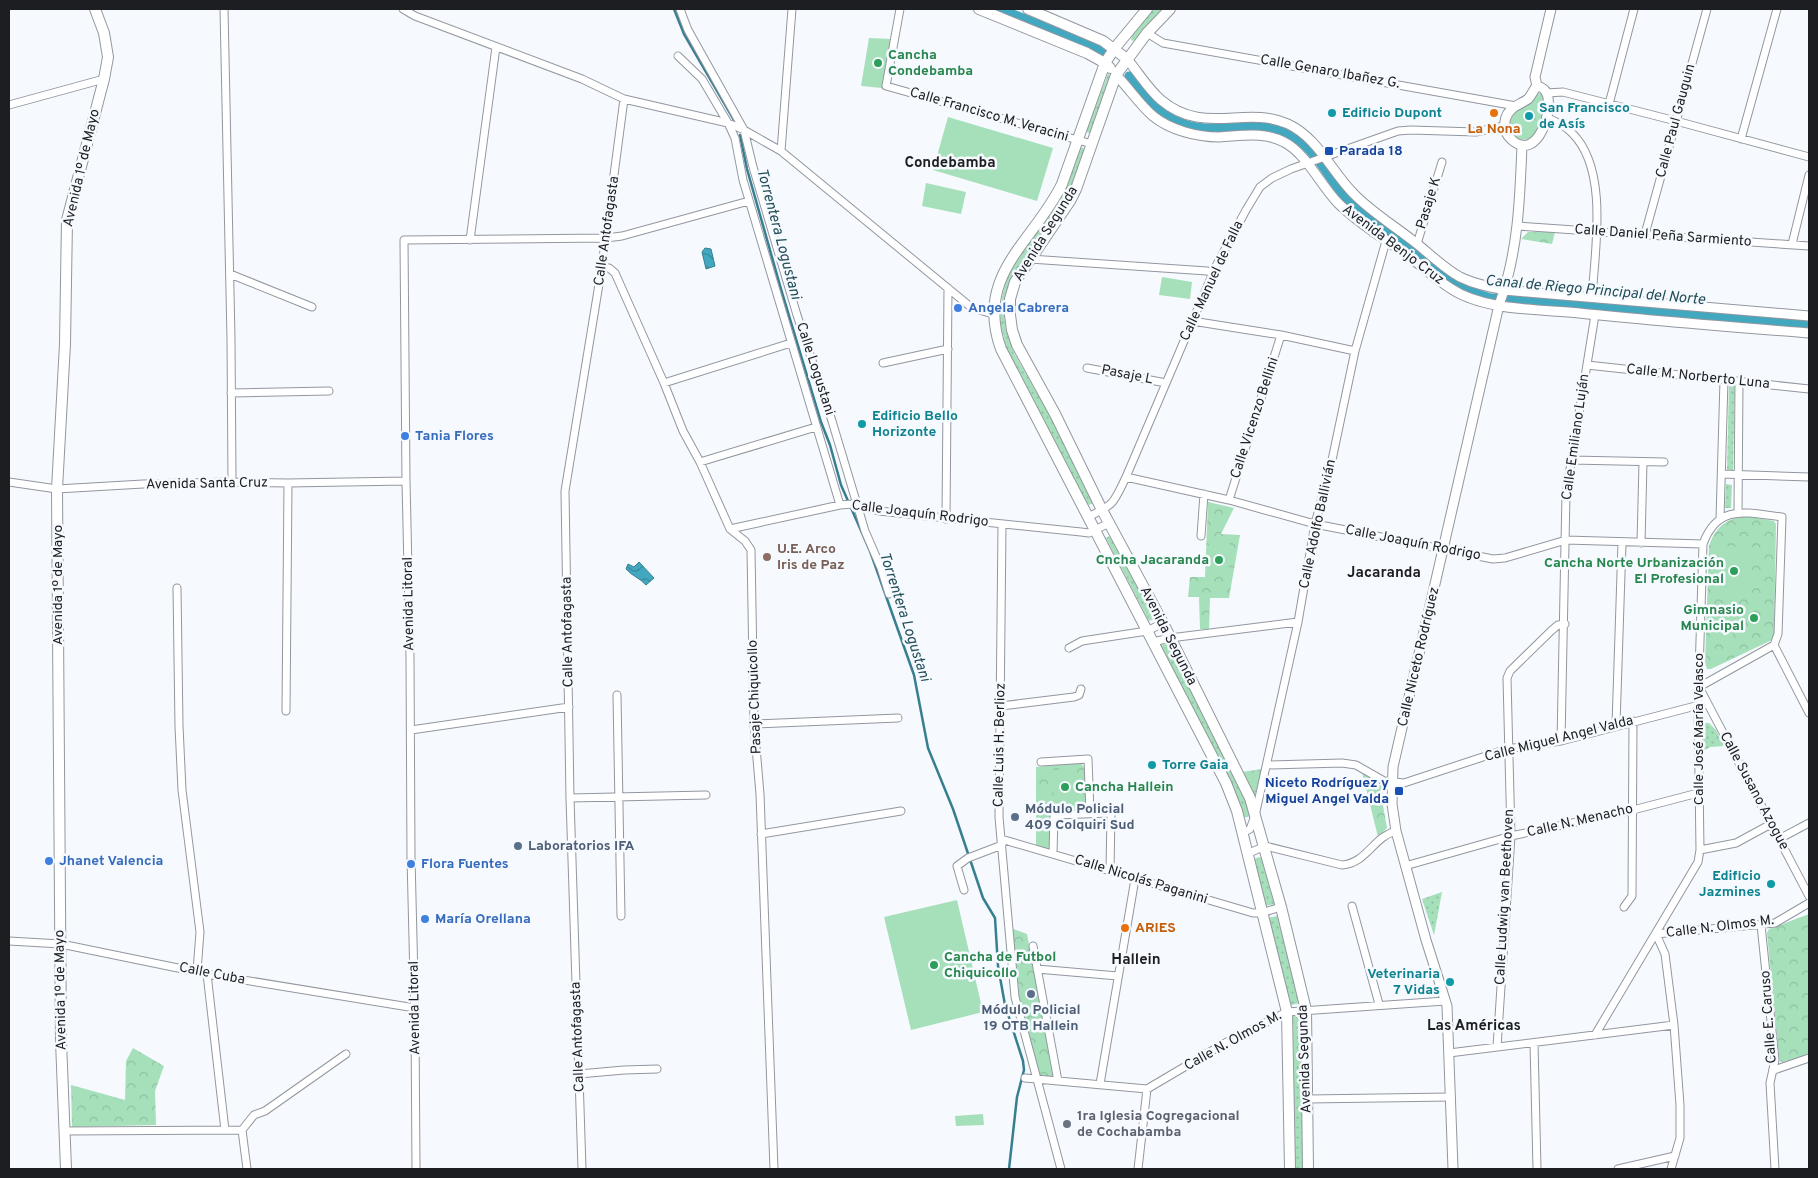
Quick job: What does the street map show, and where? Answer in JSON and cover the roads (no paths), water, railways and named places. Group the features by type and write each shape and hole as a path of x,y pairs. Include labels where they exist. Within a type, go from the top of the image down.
{"main road":[{"name":"Avenida 1º de Mayo","path":"66,1169 61,944 58,489 65,344 67,220 104,80 108,57 104,33 95,9"},
{"name":"Avenida Benjo Cruz","path":"980,9 1087,53 1105,63 1116,75"},
{"name":"Avenida Benjo Cruz","path":"1028,9 1102,41 1127,60"},
{"name":"Avenida Segunda","path":"1147,9 1105,63 1062,184 1056,196 1010,259 997,289 993,314 996,335 1001,349 1226,783 1237,811 1287,1012 1290,1169"},
{"name":"Avenida Segunda","path":"1170,9 1147,33 1116,75 1076,189 1070,201 1015,282 1010,299 1010,315 1017,345 1055,414 1102,510 1163,623 1250,798 1265,846 1306,1010 1308,1169"}],"street":[{"path":"224,9 230,274 232,482"},
{"path":"403,9 415,16 582,79 624,99 728,123 744,130 782,152 972,308 993,314"},
{"name":"Calle Logustani","path":"680,9 688,30 744,130 849,505"},
{"path":"782,152 792,9"},
{"name":"Calle Francisco M. Veracini","path":"900,9 886,86 1092,144"},
{"path":"1537,86 1542,87 1547,93 1546,117 1539,137 1529,144 1515,143 1507,136 1504,126 1508,115 1516,106 1527,100 1537,86 1535,77 1551,9"},
{"path":"1609,104 1634,9"},
{"name":"Calle Paul Gauguin","path":"1645,234 1707,9"},
{"path":"1741,139 1777,9"},
{"name":"Calle Genaro Ibañez G.","path":"1147,33 1163,43 1516,106"},
{"path":"470,240 496,47"},
{"name":"Calle Logustani","path":"678,56 702,79 735,138 743,180 816,427 849,505 865,531 881,568 889,594"},
{"name":"Avenida Benjo Cruz","path":"1127,60 1160,99 1185,115 1202,119 1253,118 1288,124 1301,132 1353,193 1459,276 1484,286 1503,291 1809,316"},
{"name":"Avenida Benjo Cruz","path":"1116,75 1154,116 1166,124 1203,136 1245,134 1274,138 1285,142 1310,164 1339,204 1354,218 1463,296 1499,305 1595,315 1809,332"},
{"path":"9,105 104,80"},
{"path":"1547,93 1563,92 1676,120 1809,157"},
{"name":"Calle Antofagasta","path":"582,1169 570,798 565,491 602,266 624,99"},
{"path":"1546,117 1571,132 1586,154 1595,186 1596,231 1592,297"},
{"name":"Calle Manuel de Falla","path":"1088,517 1109,507 1114,502 1126,478 1212,274 1260,187 1272,178 1292,169 1398,131 1476,132 1504,126"},
{"name":"Calle Niceto Rodríguez","path":"1453,1169 1449,1053 1445,1001 1396,831 1392,804 1392,782 1499,305 1516,238 1522,145"},
{"name":"Pasaje K","path":"1417,244 1442,162"},
{"path":"1792,244 1809,175"},
{"name":"Avenida Litoral","path":"416,1169 411,830 412,730 406,481 404,240 606,238 622,236 750,201"},
{"name":"Calle Daniel Peña Sarmiento","path":"1517,226 1809,246"},
{"name":"Calle Adolfo Ballivián","path":"1242,833 1250,829 1255,816 1298,622 1315,524 1332,460 1355,351 1386,240"},
{"path":"1030,259 1207,271 1212,274"},
{"name":"Pasaje Chiquicollo","path":"602,266 616,273 683,431 700,462 730,529 745,541 750,550 754,724 761,834 774,1169"},
{"path":"230,274 312,307"},
{"path":"946,519 948,288"},
{"name":"Calle Emiliano Luján","path":"1561,741 1565,624 1566,494 1595,315"},
{"path":"1192,321 1281,335 1355,351"},
{"name":"Calle Vicenzo Bellini","path":"1229,500 1281,335"},
{"path":"664,383 791,343"},
{"path":"883,363 948,349"},
{"name":"Calle M. Norberto Luna","path":"1587,365 1809,389"},
{"name":"Pasaje L","path":"1087,368 1166,383"},
{"path":"1720,519 1724,380"},
{"path":"1738,512 1739,381"},
{"path":"231,393 329,391"},
{"path":"700,462 816,427"},
{"path":"1572,460 1664,462"},
{"path":"1641,543 1643,462"},
{"path":"1722,474 1809,477"},
{"name":"Calle Joaquín Rodrigo","path":"1126,478 1229,500 1315,524 1493,559 1506,558 1566,540 1703,544"},
{"name":"Avenida Santa Cruz","path":"9,482 58,489 232,482 406,481"},
{"path":"286,711 288,483"},
{"path":"1201,536 1204,494"},
{"name":"Calle Joaquín Rodrigo","path":"730,529 849,505 879,511 946,519 1089,533 1109,523"},
{"path":"1698,687 1774,645 1778,634 1782,517 1738,512 1720,519 1707,534 1703,544"},
{"name":"Calle Luis H. Berlioz","path":"1002,525 999,817 1015,997 1061,1169"},
{"path":"1616,725 1622,543"},
{"name":"Calle José María Velasco","path":"1595,1035 1698,862 1700,850 1698,687 1703,544"},
{"path":"177,588 182,790 200,932 197,971"},
{"path":"1152,642 1170,638 1298,622"},
{"path":"1069,648 1082,641 1147,631 1163,623"},
{"name":"Calle Ludwig van Beethoven","path":"1497,1047 1511,836 1507,749 1507,678 1510,671 1552,630 1558,625 1565,624"},
{"path":"1774,645 1809,713"},
{"name":"Calle Susano Azogue","path":"1698,687 1809,896"},
{"path":"1001,706 1079,695 1082,689"},
{"path":"617,695 621,916"},
{"name":"Calle Miguel Angel Valda","path":"1267,765 1356,765 1384,781 1404,783 1507,749 1561,741 1707,702"},
{"path":"412,730 569,707"},
{"path":"754,724 898,718"},
{"path":"1624,907 1632,896 1632,721"},
{"path":"1041,762 1088,758 1090,813"},
{"name":"Calle N. Menacho","path":"1405,866 1511,836 1633,810 1698,793"},
{"path":"570,798 706,795"},
{"path":"761,834 901,811"},
{"path":"1053,854 1054,816 1090,813 1111,814 1110,870"},
{"path":"1779,839 1809,823"},
{"path":"1700,850 1736,843 1771,824"},
{"path":"1247,854 1265,846 1342,865 1351,864 1357,861 1386,834 1396,831"},
{"path":"964,890 956,866 1001,842"},
{"name":"Calle Nicolás Paganini","path":"1001,842 1110,870 1253,913 1261,913 1281,907"},
{"path":"1100,1084 1135,879"},
{"name":"Calle N. Olmos M.","path":"1656,934 1775,923 1809,902"},
{"path":"1352,906 1379,1004"},
{"name":"Calle E. Caruso","path":"1761,925 1775,1060 1770,1082 1775,1169"},
{"path":"1656,934 1665,954 1674,1025 1681,1119 1680,1138 1671,1169"},
{"name":"Calle Cuba","path":"9,941 61,944 207,974 415,1008"},
{"path":"1033,946 1058,1081"},
{"path":"1037,969 1118,976"},
{"path":"207,974 225,1130"},
{"name":"Calle N. Olmos M.","path":"1147,1089 1225,1044 1287,1012 1379,1004 1445,1001"},
{"path":"1449,1053 1674,1025"},
{"path":"1534,1043 1537,1169"},
{"path":"247,1169 242,1130 254,1116 265,1111 346,1054"},
{"path":"1774,1070 1809,1058"},
{"path":"579,1074 657,1069"},
{"path":"1025,1078 1147,1089 1138,1169"},
{"path":"1308,1099 1451,1097"},
{"path":"64,1131 242,1130"},
{"path":"1618,1169 1675,1156"}],"water":[{"path":"705,248 711,249 715,266 706,269 702,252"},
{"path":"639,562 654,578 646,585 626,569 628,564 634,567"}],"waterway":[{"name":"Torrentera Logustani","path":"674,9 684,34 734,120"},
{"name":"Canal de Riego Principal del Norte","path":"1001,9 1103,51"},
{"name":"Canal de Riego Principal del Norte","path":"1129,76 1161,111 1186,125 1209,128 1269,127 1296,139 1311,151 1345,197 1373,222 1445,276 1478,294 1491,298 1809,324"},
{"name":"Torrentera Logustani","path":"740,135 747,169 781,289 841,485 870,551 914,675 928,748 953,809 983,898 995,918 998,966 1005,1005 1023,1061 1024,1070 1017,1097 1009,1169"}],"place":[{"name":"Cancha Condebamba","path":"878,63"},
{"name":"Edificio Dupont","path":"1332,113"},
{"name":"La Nona","path":"1494,113"},
{"name":"San Francisco de Asís","path":"1529,116"},
{"name":"Parada 18","path":"1329,151"},
{"name":"Angela Cabrera","path":"958,308"},
{"name":"Edificio Bello Horizonte","path":"862,424"},
{"name":"Tania Flores","path":"405,436"},
{"name":"U.E. Arco Iris de Paz","path":"767,557"},
{"name":"Cncha Jacaranda","path":"1219,560"},
{"name":"Cancha Norte Urbanización El Profesional","path":"1734,571"},
{"name":"Gimnasio Municipal","path":"1754,618"},
{"name":"Torre Gaia","path":"1152,765"},
{"name":"Cancha Hallein","path":"1065,787"},
{"name":"Niceto Rodríguez y Miguel Angel Valda","path":"1399,791"},
{"name":"Módulo Policial 409 Colquiri Sud","path":"1015,817"},
{"name":"Laboratorios IFA","path":"518,846"},
{"name":"Jhanet Valencia","path":"49,861"},
{"name":"Flora Fuentes","path":"411,864"},
{"name":"Edificio Jazmines","path":"1771,884"},
{"name":"María Orellana","path":"425,919"},
{"name":"ARIES","path":"1125,928"},
{"name":"Cancha de Futbol Chiquicollo","path":"934,965"},
{"name":"Veterinaria 7 Vidas","path":"1450,982"},
{"name":"Módulo Policial 19 OTB Hallein","path":"1031,994"},
{"name":"1ra Iglesia Cogregacional de Cochabamba","path":"1067,1124"}],"district":[{"name":"Condebamba","path":"950,163"},
{"name":"Jacaranda","path":"1384,573"},
{"name":"Hallein","path":"1136,960"},
{"name":"Las Américas","path":"1474,1026"}]}
